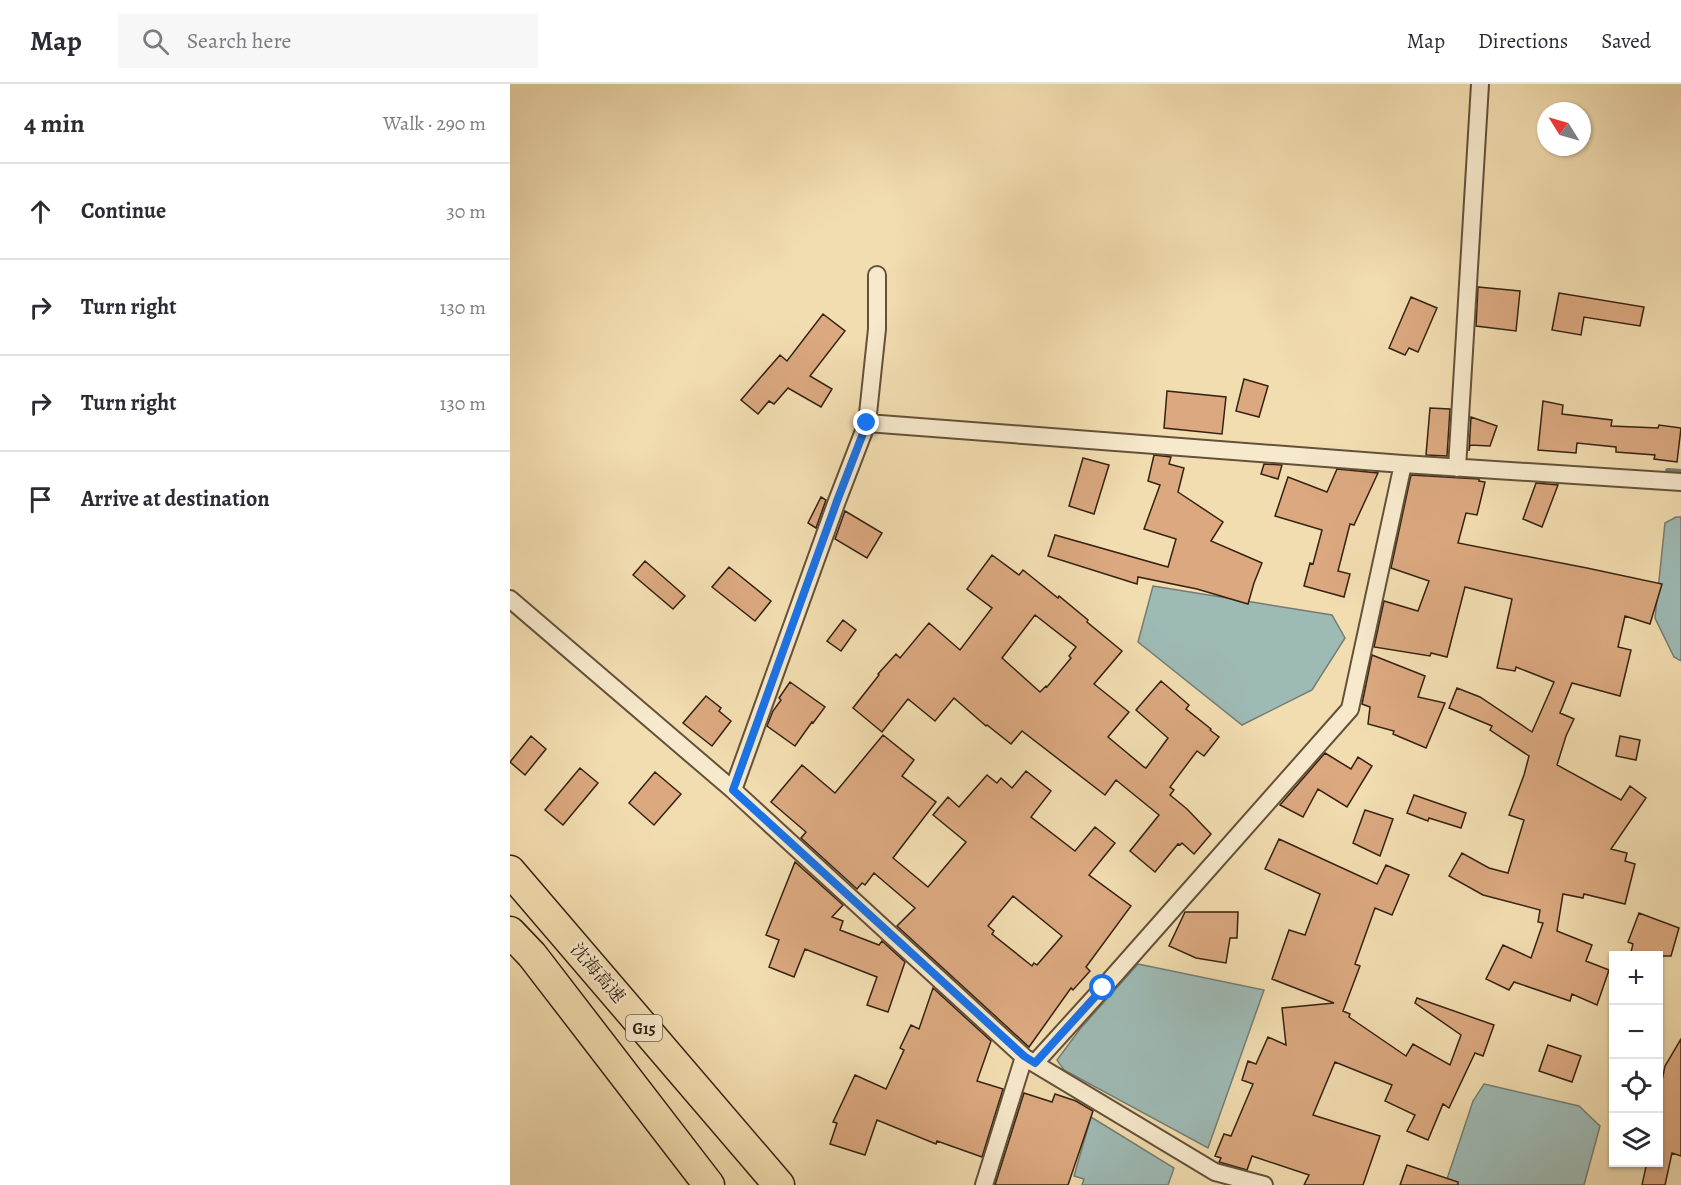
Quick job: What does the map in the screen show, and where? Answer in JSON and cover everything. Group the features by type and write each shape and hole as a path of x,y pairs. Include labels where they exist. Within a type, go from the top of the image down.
{"highway":[{"name":"沈海高速","path":"510,871 779,1185"},
{"name":"G15","path":"510,932 532,955 709,1185"}],"street":[{"path":"1456,468 1480,84"},
{"path":"733,790 867,423 877,329 877,275"},
{"path":"867,423 1456,468 1681,482"},
{"path":"984,1185 1029,1060 1111,979 1350,709 1402,464"},
{"path":"510,599 733,790 1029,1060 1215,1172 1264,1185"}],"water":[{"path":"1681,517 1681,661 1674,657 1655,618 1665,523"},
{"path":"1153,586 1332,615 1345,638 1312,690 1242,725 1138,642"},
{"path":"1138,964 1264,990 1208,1148 1064,1070 1057,1060 1080,1029"},
{"path":"1484,1084 1579,1106 1600,1126 1584,1185 1445,1185 1473,1101"},
{"path":"1091,1117 1174,1168 1168,1185 1082,1185 1084,1179 1074,1176"}],"building":[{"path":"1478,287 1520,291 1516,331 1476,326"},
{"path":"1559,293 1644,307 1640,326 1584,317 1581,335 1552,330"},
{"path":"1411,297 1437,308 1418,352 1409,348 1405,355 1389,348"},
{"path":"823,314 845,331 810,376 832,389 821,407 788,388 774,404 769,401 758,414 741,400 780,355 787,361"},
{"path":"1244,379 1268,386 1259,417 1236,411"},
{"path":"1167,391 1226,397 1222,434 1164,428"},
{"path":"1543,401 1563,405 1562,414 1612,420 1611,426 1658,428 1659,425 1681,428 1677,462 1654,459 1655,455 1616,452 1616,447 1577,443 1576,453 1538,450"},
{"path":"1430,408 1450,409 1447,456 1426,455"},
{"path":"1471,417 1497,426 1490,446 1470,445 1469,451"},
{"path":"1154,455 1171,457 1169,464 1184,468 1178,492 1223,522 1211,541 1262,563 1248,604 1197,589 1138,577 1137,584 1048,556 1055,535 1168,567 1176,539 1144,529 1160,485 1148,481"},
{"path":"1083,458 1109,465 1094,514 1069,506"},
{"path":"1264,464 1282,465 1278,479 1261,474"},
{"path":"1337,469 1378,473 1354,525 1350,524 1338,571 1350,574 1344,597 1304,586 1310,563 1313,564 1322,530 1275,516 1288,477 1327,492"},
{"path":"1411,475 1479,479 1485,482 1477,515 1466,513 1458,543 1662,584 1650,624 1625,616 1618,647 1631,650 1620,696 1572,683 1560,713 1574,719 1557,765 1621,800 1630,786 1646,798 1611,849 1627,853 1625,861 1635,864 1625,904 1584,894 1583,898 1563,894 1557,931 1592,945 1586,961 1609,970 1597,1005 1572,994 1570,1001 1514,982 1509,990 1486,979 1503,945 1531,958 1543,923 1538,922 1540,910 1483,895 1449,876 1462,853 1489,868 1508,873 1524,820 1509,815 1529,756 1490,730 1492,726 1449,708 1457,688 1480,697 1532,732 1554,682 1516,667 1515,671 1497,668 1512,599 1465,587 1447,657 1374,647 1384,601 1418,611 1429,581 1391,568"},
{"path":"1536,483 1558,485 1542,527 1523,519"},
{"path":"821,497 826,500 816,528 808,523"},
{"path":"845,511 882,533 867,558 835,539"},
{"path":"992,555 1019,575 1023,570 1058,598 1059,596 1122,651 1094,684 1129,712 1108,737 1144,767 1146,768 1168,738 1136,710 1161,681 1189,705 1186,709 1219,737 1204,756 1197,751 1170,787 1174,790 1170,795 1211,834 1194,854 1182,843 1178,844 1155,872 1130,851 1159,815 1116,780 1105,795 1022,731 1011,744 954,698 935,721 908,699 882,732 853,708 878,674 896,654 900,658 929,623 960,650 992,608 967,589","holes":["1035,615 1076,647 1069,656 1071,658 1047,687 1040,692 1002,658"]},
{"path":"645,561 685,596 673,609 633,575"},
{"path":"729,567 771,601 755,621 712,587"},
{"path":"843,620 856,630 841,651 827,641"},
{"path":"1372,655 1425,676 1418,697 1445,703 1426,748 1393,734 1394,731 1368,724 1370,707 1362,704"},
{"path":"790,682 825,707 795,746 767,726 773,711 781,700 779,698"},
{"path":"706,696 721,708 719,711 731,721 712,746 683,723"},
{"path":"883,735 914,760 902,776 936,802 893,858 928,887 966,842 933,815 948,797 959,807 987,775 997,783 1001,778 1012,788 1026,771 1051,791 1031,817 1075,851 1095,827 1115,843 1089,875 1131,906 1086,967 1090,971 1073,990 1071,988 1029,1047 897,926 915,908 874,873 865,885 862,883 857,889 801,838 806,832 771,802 802,765 835,793","holes":["1013,896 1062,936 1037,965 1034,963 1032,966 992,934 994,931 988,926"]},
{"path":"531,736 546,749 525,775 510,762"},
{"path":"1620,736 1640,740 1636,760 1616,756"},
{"path":"1325,753 1351,769 1358,757 1372,766 1347,807 1318,789 1303,817 1280,805"},
{"path":"580,768 598,783 563,825 545,810"},
{"path":"655,772 681,794 654,825 629,803"},
{"path":"1414,795 1466,813 1461,828 1429,818 1428,821 1407,813"},
{"path":"1365,810 1393,819 1380,856 1353,843"},
{"path":"1279,839 1377,884 1386,865 1409,875 1392,915 1375,908 1355,964 1360,966 1343,1011 1350,1014 1349,1017 1406,1056 1413,1044 1450,1065 1461,1035 1415,1003 1417,998 1494,1025 1483,1056 1475,1053 1449,1108 1443,1104 1428,1140 1407,1131 1415,1115 1385,1101 1392,1085 1335,1062 1313,1115 1380,1136 1363,1185 1304,1185 1309,1175 1252,1156 1247,1170 1219,1162 1221,1158 1215,1156 1224,1134 1231,1136 1253,1084 1242,1080 1248,1061 1256,1064 1268,1037 1286,1045 1282,1008 1334,1003 1272,979 1289,930 1305,935 1320,894 1265,869"},
{"path":"795,862 843,905 832,917 843,921 840,930 879,945 882,941 905,962 888,1012 867,1005 877,977 805,949 794,977 769,967 779,940 766,935"},
{"path":"1185,912 1238,912 1237,938 1230,938 1226,963 1196,958 1169,946"},
{"path":"1639,913 1679,928 1671,956 1663,956 1663,951 1631,951 1633,944 1628,942"},
{"path":"933,988 991,1041 977,1081 1003,1089 982,1157 937,1141 936,1144 877,1120 865,1155 830,1144 837,1123 833,1122 855,1075 886,1089 904,1050 900,1048 911,1025 919,1029"},
{"path":"1681,1039 1681,1156 1672,1153 1665,1185 1642,1185 1646,1167 1663,1167 1663,1076 1665,1066"},
{"path":"1548,1045 1581,1056 1572,1082 1539,1071"},
{"path":"1024,1093 1052,1102 1055,1094 1076,1101 1093,1111 1068,1185 995,1185"},
{"path":"1407,1165 1458,1182 1458,1185 1400,1185"}],"waterway":[{"path":"1668,471 1681,472"}],"route":[{"path":"867,423 733,790 1024,1056 1035,1063 1103,988"}]}
